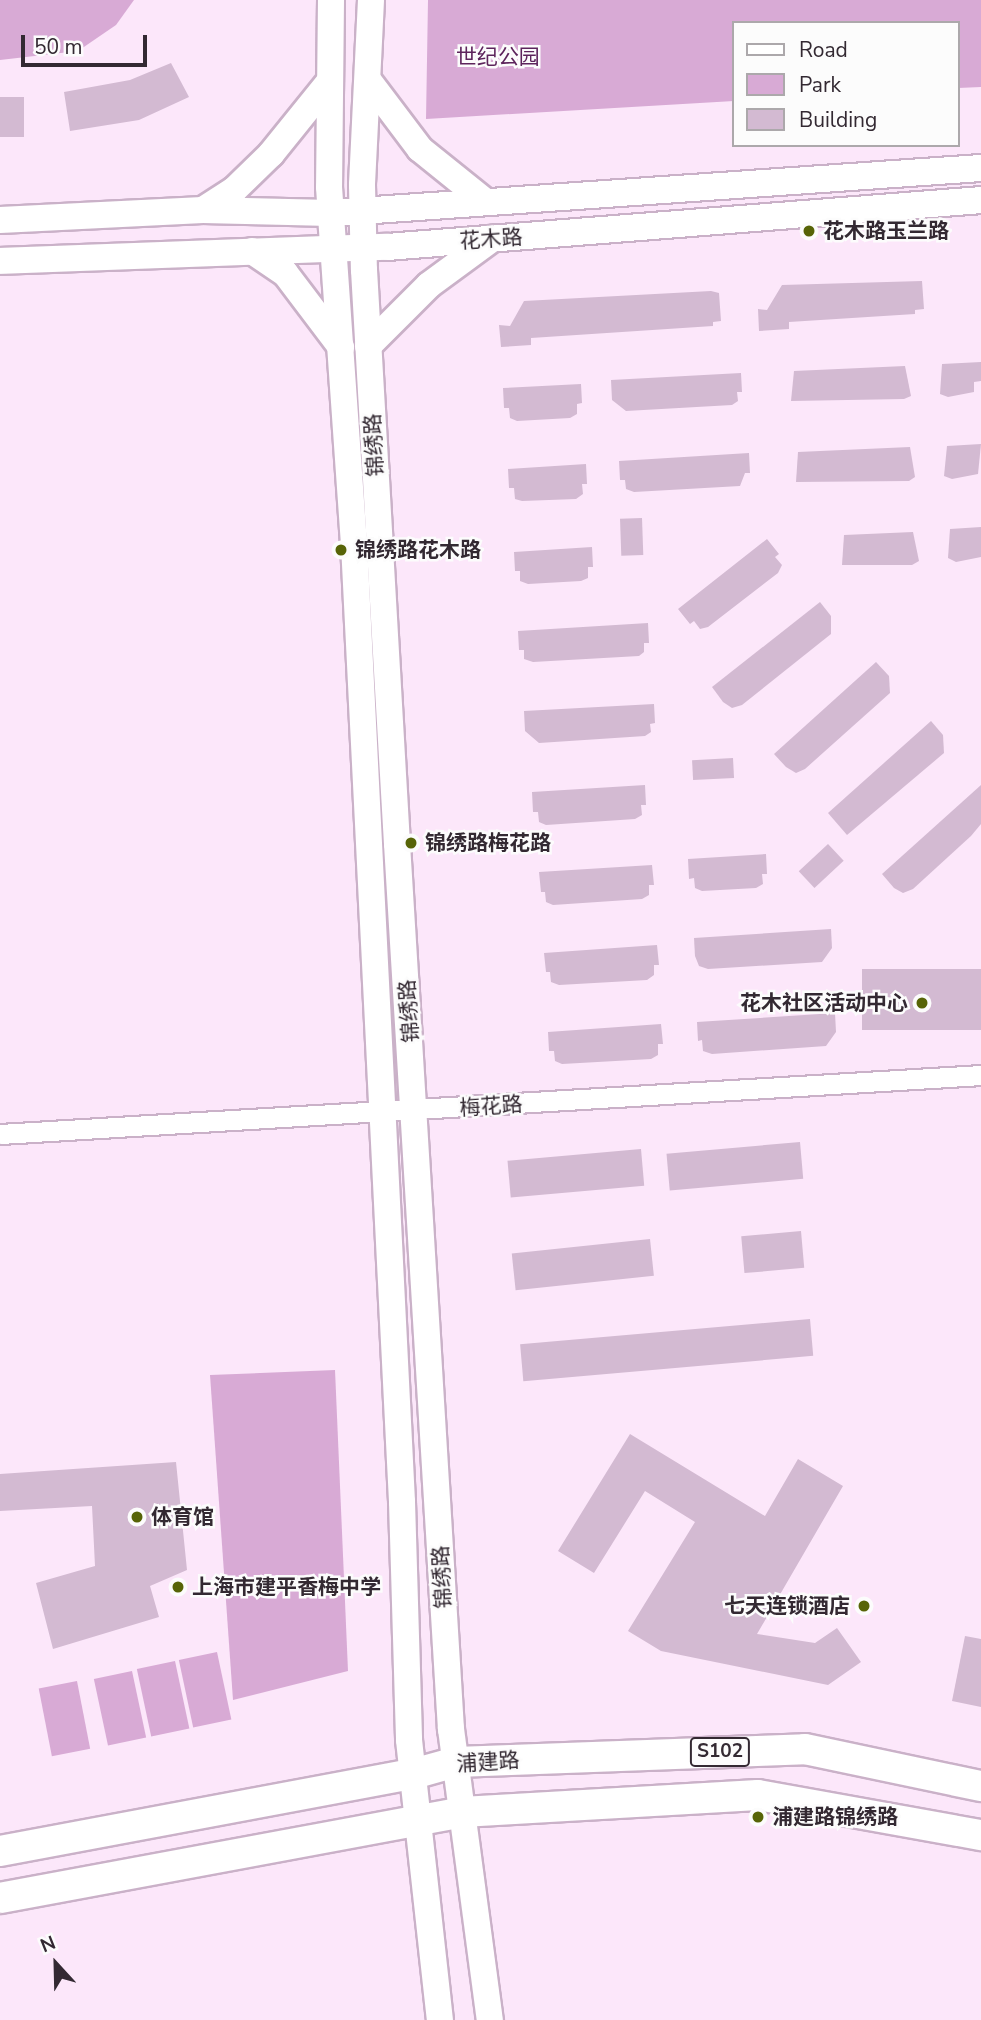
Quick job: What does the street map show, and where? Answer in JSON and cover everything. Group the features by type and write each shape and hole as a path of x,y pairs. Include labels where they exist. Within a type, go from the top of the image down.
{"main road":[{"name":"锦绣路","path":"331,0 331,212 341,347 413,1774 440,2020"},
{"name":"锦绣路","path":"371,0 363,208 369,346 456,1762 490,2020"},
{"path":"369,80 420,149 481,200"},
{"path":"203,210 234,190 271,154 329,82"},
{"name":"花木路","path":"0,220 203,210 331,212 981,168"},
{"name":"花木路","path":"0,261 493,239 981,200"},
{"path":"369,346 429,285 493,239"},
{"path":"251,251 285,273 341,347"},
{"name":"浦建路","path":"0,1851 413,1774 456,1762 805,1749 981,1786"},
{"name":"S102","path":"0,1898 417,1818 462,1812 758,1796 981,1835"}],"street":[{"name":"梅花路","path":"0,1134 381,1114 981,1075"}],"green space":[{"path":"0,0 134,0 116,25 78,51 0,60"},
{"name":"世纪公园","path":"428,0 981,0 981,87 960,88 960,21 732,21 732,101 426,119"},
{"path":"335,1370 348,1671 233,1700 210,1375"},
{"path":"217,1652 231,1719 193,1728 179,1660"},
{"path":"175,1661 189,1728 151,1737 137,1669"},
{"path":"132,1671 146,1738 108,1746 94,1679"},
{"path":"77,1681 90,1749 52,1756 39,1688"}],"building":[{"path":"171,63 189,97 139,120 70,131 64,92 130,80"},
{"path":"0,97 24,97 24,137 0,137"},
{"path":"922,281 924,309 915,310 915,314 789,322 789,329 759,331 758,309 767,310 782,285"},
{"path":"711,291 719,293 721,321 713,322 713,326 531,338 531,345 501,347 499,325 510,326 524,301"},
{"path":"981,362 981,381 974,382 974,392 948,397 940,394 942,364"},
{"path":"905,366 911,396 904,399 791,401 794,371"},
{"path":"741,373 742,392 737,392 738,401 732,405 626,411 612,400 611,380"},
{"path":"581,384 582,403 577,404 577,414 570,418 517,421 510,418 509,408 504,408 503,388"},
{"path":"981,444 978,474 952,479 944,476 947,446"},
{"path":"910,447 915,477 909,481 796,482 798,452"},
{"path":"749,453 750,473 745,473 740,486 634,492 626,489 625,480 620,480 619,461"},
{"path":"586,464 587,484 582,484 583,494 576,499 522,501 515,499 514,488 509,488 508,469"},
{"path":"642,518 643,555 621,556 620,519"},
{"path":"981,527 981,557 956,562 948,558 950,529"},
{"path":"913,532 919,561 912,565 842,565 844,535"},
{"path":"767,539 779,554 775,557 782,565 778,573 708,627 700,629 694,621 690,624 678,609"},
{"path":"592,547 593,567 588,567 588,578 581,581 528,584 520,581 520,571 515,571 514,552"},
{"path":"820,602 831,616 831,634 742,705 732,708 723,702 712,687"},
{"path":"648,623 649,643 644,643 644,652 639,656 533,662 524,659 524,650 519,650 518,631"},
{"path":"876,662 889,676 890,693 805,769 796,773 786,767 774,754"},
{"path":"654,704 655,723 650,724 651,732 645,736 539,743 525,731 524,711"},
{"path":"931,721 943,735 944,753 847,835 828,813"},
{"path":"733,758 734,778 693,780 692,760"},
{"path":"645,785 646,805 641,805 642,815 635,819 546,825 539,822 538,812 533,812 532,792"},
{"path":"981,785 981,824 971,836 913,889 903,893 894,888 882,874"},
{"path":"828,844 844,861 814,888 799,871"},
{"path":"766,854 767,874 762,874 763,884 756,888 702,891 695,888 694,878 689,879 688,859"},
{"path":"652,865 654,885 649,885 649,895 642,899 553,905 546,902 545,892 541,892 539,872"},
{"path":"831,929 832,948 822,962 708,969 699,966 695,956 694,938"},
{"path":"657,945 659,965 654,965 654,975 647,980 559,985 551,982 550,972 546,972 544,953"},
{"name":"花木社区活动中心","path":"862,969 981,969 981,1030 862,1030"},
{"path":"835,1013 836,1032 826,1046 712,1054 703,1051 702,1040 698,1041 697,1022"},
{"path":"661,1024 663,1044 658,1044 658,1055 651,1059 562,1064 555,1061 554,1051 549,1051 548,1032"},
{"path":"800,1142 803,1179 670,1191 667,1154"},
{"path":"641,1149 644,1186 511,1198 508,1161"},
{"path":"801,1231 804,1268 744,1273 741,1236"},
{"path":"650,1239 654,1276 516,1290 512,1254"},
{"path":"810,1319 813,1356 523,1381 520,1344"},
{"path":"630,1434 765,1516 798,1459 843,1486 757,1634 815,1643 837,1628 861,1662 828,1685 661,1651 628,1631 695,1522 645,1491 594,1573 558,1551"},
{"name":"体育馆","path":"176,1462 187,1570 150,1586 159,1617 53,1649 36,1583 95,1566 92,1506 0,1511 0,1474"},
{"path":"965,1636 981,1639 981,1707 952,1701"}],"place":[{"name":"花木路玉兰路","path":"809,231"},
{"name":"锦绣路花木路","path":"341,550"},
{"name":"锦绣路梅花路","path":"411,843"},
{"name":"花木社区活动中心","path":"922,1003"},
{"name":"体育馆","path":"137,1517"},
{"name":"上海市建平香梅中学","path":"178,1587"},
{"name":"七天连锁酒店","path":"864,1606"},
{"name":"浦建路锦绣路","path":"758,1817"}]}
